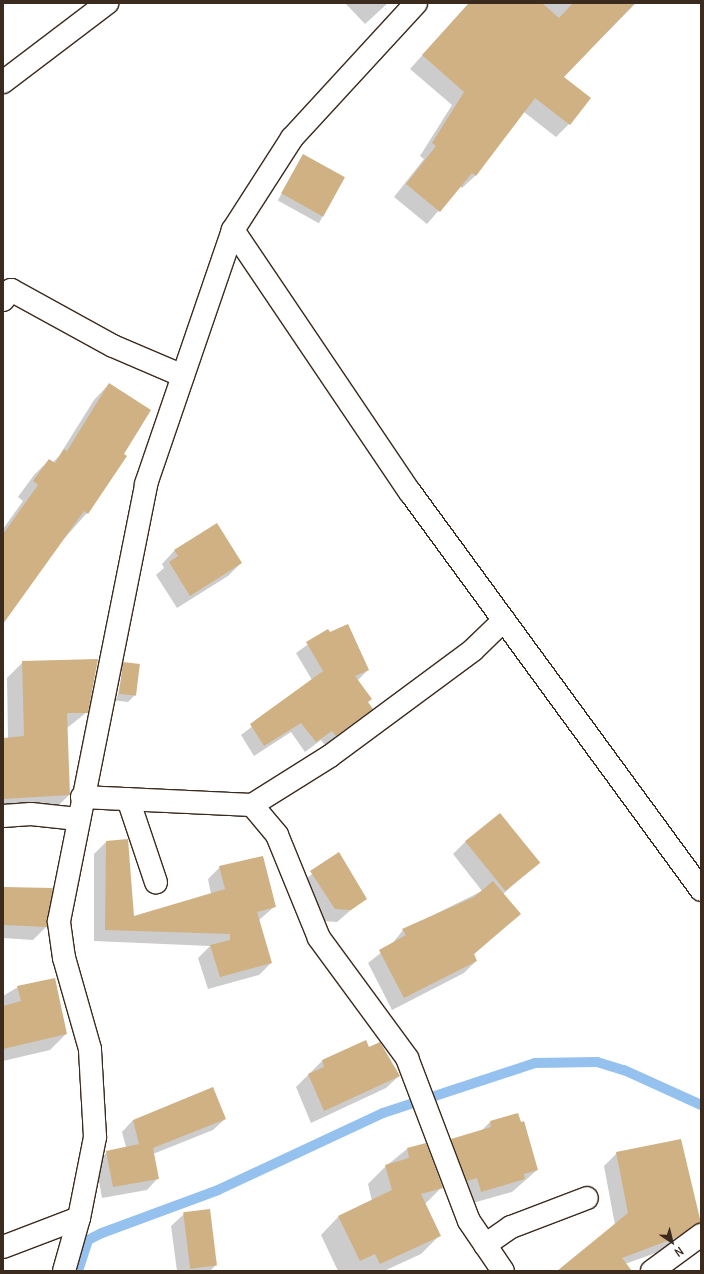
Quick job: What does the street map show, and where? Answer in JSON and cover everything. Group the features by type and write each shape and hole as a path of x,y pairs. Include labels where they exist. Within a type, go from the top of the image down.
{"street":[{"path":"3,82 107,3"},
{"path":"64,1271 79,1218 95,1137 90,1056 64,958 60,921 82,797 146,484 233,230 292,138 416,3"},
{"path":"233,230 410,492 701,890"},
{"path":"3,300 11,290 113,346 183,376"},
{"path":"82,797 252,805 336,751 473,650 504,620"},
{"path":"128,799 156,882"},
{"path":"252,805 277,834 319,938 407,1058 428,1117 469,1221 503,1271"},
{"path":"3,816 31,814 78,819"},
{"path":"485,1245 511,1227 587,1198"},
{"path":"3,1247 79,1218"},
{"path":"652,1271 701,1235"}],"building":[{"path":"469,3 542,3 559,18 573,3 635,3 564,77 591,98 570,125 535,98 476,176 472,173 440,212 406,184 436,146 432,143 464,92 422,55"},
{"path":"303,154 345,177 323,217 281,193"},
{"path":"109,383 151,410 124,454 127,456 88,514 84,511 3,624 3,534 38,485 33,481 49,459 55,463 64,449 67,451"},
{"path":"217,523 242,563 190,596 169,562 178,556 174,550"},
{"path":"348,624 369,670 355,676 372,699 368,702 373,709 336,736 332,731 316,742 301,723 264,746 250,724 323,671 306,642 328,629 330,632"},
{"path":"98,659 88,713 67,713 70,795 3,799 3,738 24,736 22,661"},
{"path":"123,662 140,664 136,696 119,694"},
{"path":"500,813 540,863 505,891 465,841"},
{"path":"128,839 134,916 225,889 219,866 263,856 276,907 257,912 272,963 220,977 210,945 230,940 230,934 105,930 106,841"},
{"path":"339,852 367,899 351,910 335,909 310,871"},
{"path":"493,881 521,914 474,954 477,961 404,998 379,950 406,935 402,929 474,897"},
{"path":"3,887 53,888 47,927 3,925"},
{"path":"55,978 67,1034 3,1049 3,1006 21,1001 17,986"},
{"path":"366,1040 369,1047 380,1042 400,1076 324,1111 308,1074 324,1067 322,1060"},
{"path":"213,1087 226,1119 153,1148 159,1179 113,1187 106,1151 139,1144 133,1120"},
{"path":"518,1113 521,1122 524,1121 538,1170 524,1174 525,1179 481,1192 477,1178 467,1181 451,1139 491,1127 490,1121"},
{"path":"681,1139 701,1223 675,1238 622,1258 632,1271 557,1271 628,1213 616,1152"},
{"path":"426,1143 443,1188 421,1194 441,1236 380,1264 375,1254 360,1261 338,1216 392,1190 385,1165 409,1158 407,1148"},
{"path":"210,1209 217,1266 190,1269 183,1212"}],"waterway":[{"path":"78,1271 88,1240 102,1233 218,1190 383,1113 535,1063 597,1062 624,1070 701,1105"}]}
